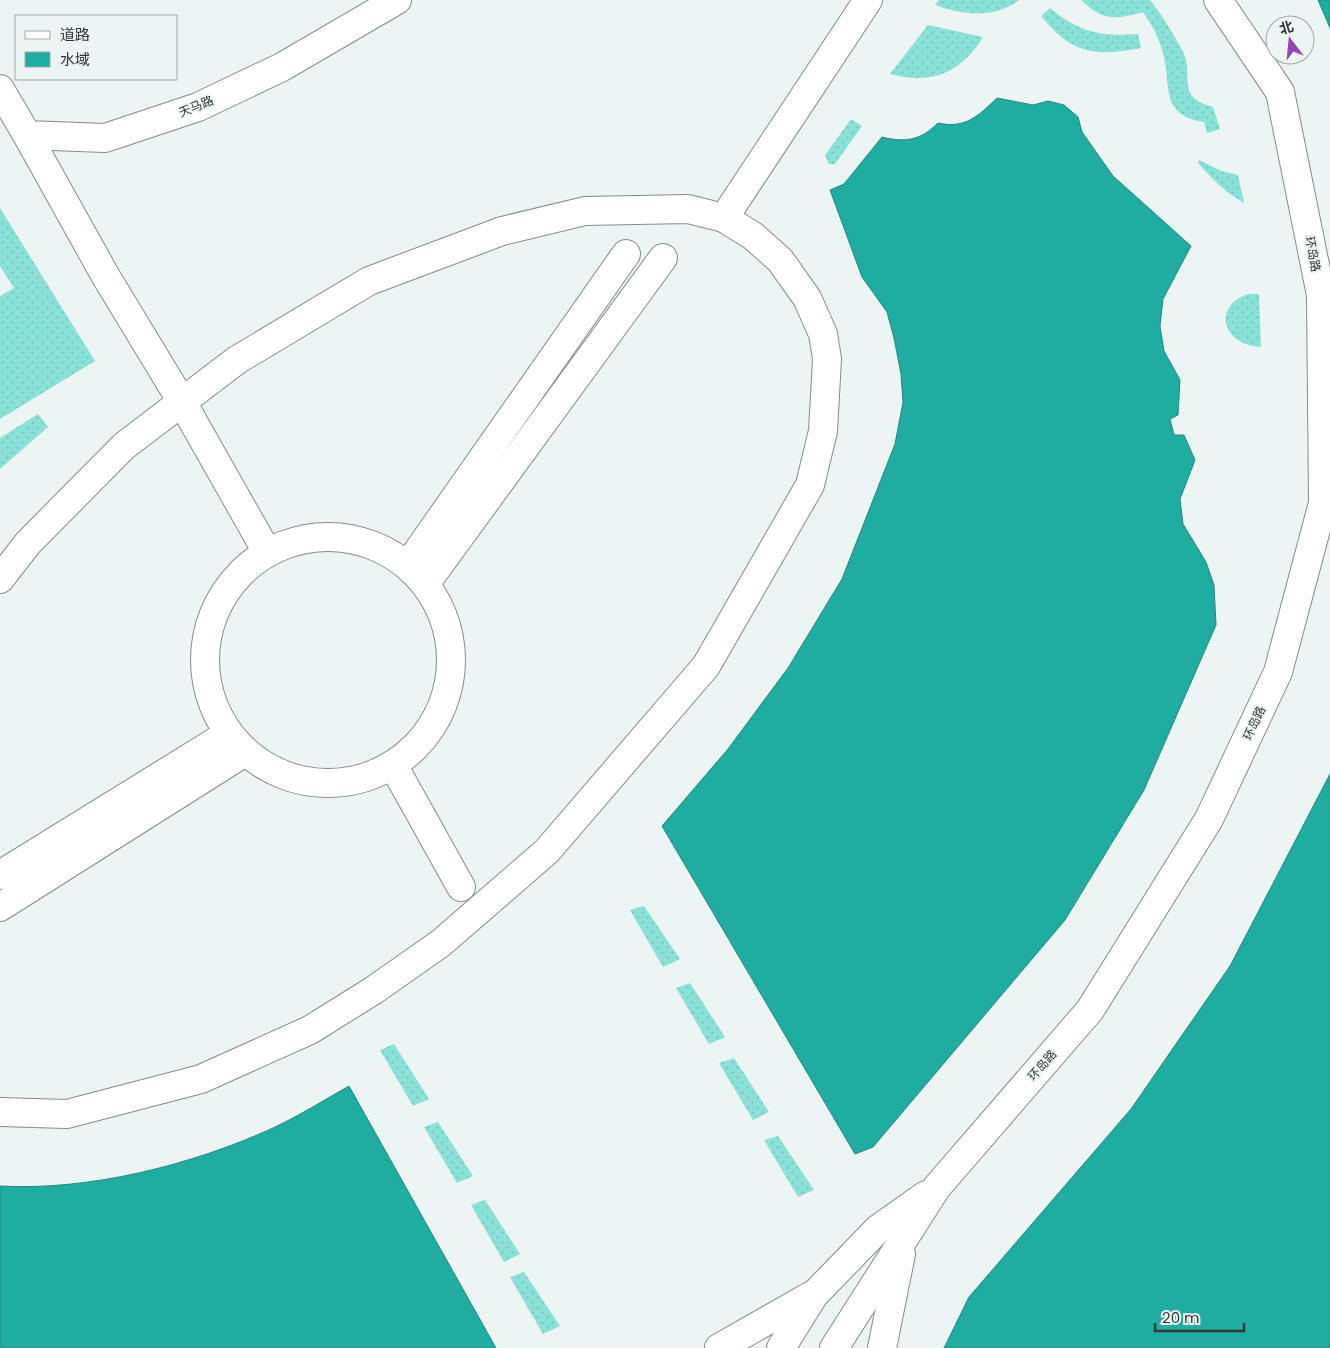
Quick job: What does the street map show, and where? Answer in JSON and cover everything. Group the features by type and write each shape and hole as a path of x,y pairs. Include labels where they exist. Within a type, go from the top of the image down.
{"street":[{"name":"天马路","path":"27,136 105,138 198,107 282,67 397,0"},
{"path":"724,218 868,0"},
{"name":"环岛路","path":"834,1348 937,1187 1090,1010 1209,819 1278,672 1322,503 1321,295 1280,92 1218,0"},
{"path":"0,89 105,275 182,402 267,552"},
{"path":"0,579 28,543 124,446 237,360 369,282 502,231 584,211 688,209 724,218 753,236 780,260 807,298 823,334 827,359 823,431 810,485 706,666 547,851 441,943 374,990 310,1030 201,1079 67,1114 0,1112"},
{"path":"417,574 626,254"},
{"path":"417,574 663,258"},
{"path":"319,537 343,538 366,543 388,552 417,574 443,612 452,644 451,677 442,709 425,738 401,761 371,777 338,784 305,782 273,771 237,743 211,699 205,677 205,646 212,616 227,589 248,566 267,552 296,541 319,537"},
{"path":"0,874 237,743"},
{"path":"0,907 237,743"},
{"path":"393,765 461,887"},
{"path":"781,1348 814,1295 878,1229 937,1187"},
{"path":"882,1348 905,1236"},
{"path":"719,1348 814,1295"}],"shaded area":[{"path":"939,0 1019,0 1010,6 989,13 967,13 935,5"},
{"path":"1081,0 1150,0 1183,52 1190,91 1201,102 1213,107 1220,129 1207,133 1204,122 1190,119 1174,107 1168,90 1164,57 1153,28 1143,12 1110,17 1096,12"},
{"path":"1050,8 1071,23 1091,31 1113,35 1138,34 1141,48 1110,52 1085,50 1063,38 1041,16"},
{"path":"928,25 983,37 965,60 944,73 932,77 919,78 890,74"},
{"path":"851,119 862,126 835,164 829,164 825,155"},
{"path":"1199,160 1221,171 1238,175 1244,203 1231,195 1214,180 1198,163"},
{"path":"0,208 95,361 0,419 0,296 14,288 0,266"},
{"path":"1248,294 1259,294 1261,347 1248,345 1238,340 1230,333 1226,325 1229,307 1236,300"},
{"path":"38,414 48,427 0,469 0,438"},
{"path":"644,906 680,959 663,967 630,910"},
{"path":"690,983 725,1037 709,1044 676,988"},
{"path":"394,1044 429,1099 413,1106 380,1050"},
{"path":"734,1058 769,1112 753,1120 719,1063"},
{"path":"438,1122 473,1176 457,1183 424,1127"},
{"path":"778,1136 814,1190 798,1197 764,1140"},
{"path":"485,1200 520,1254 504,1262 471,1205"},
{"path":"524,1272 560,1326 543,1334 510,1277"}],"water":[{"path":"1318,0 1330,0 1330,28"},
{"path":"997,98 1033,105 1048,101 1064,105 1078,117 1082,132 1113,176 1191,246 1163,299 1160,326 1164,351 1180,380 1178,415 1170,419 1174,435 1184,435 1195,460 1180,499 1183,524 1206,562 1214,585 1216,625 1144,790 1065,920 873,1147 855,1154 662,826 728,749 788,668 842,579 895,444 903,402 901,374 894,338 887,312 862,277 830,190 844,184 882,137 898,140 913,139 932,129 938,123 956,124 971,120"},
{"path":"1330,774 1330,1348 944,1348 969,1297 1131,1109 1230,966"},
{"path":"349,1086 496,1348 0,1348 0,1186 69,1184 104,1180 174,1164 242,1141 273,1128"}]}
